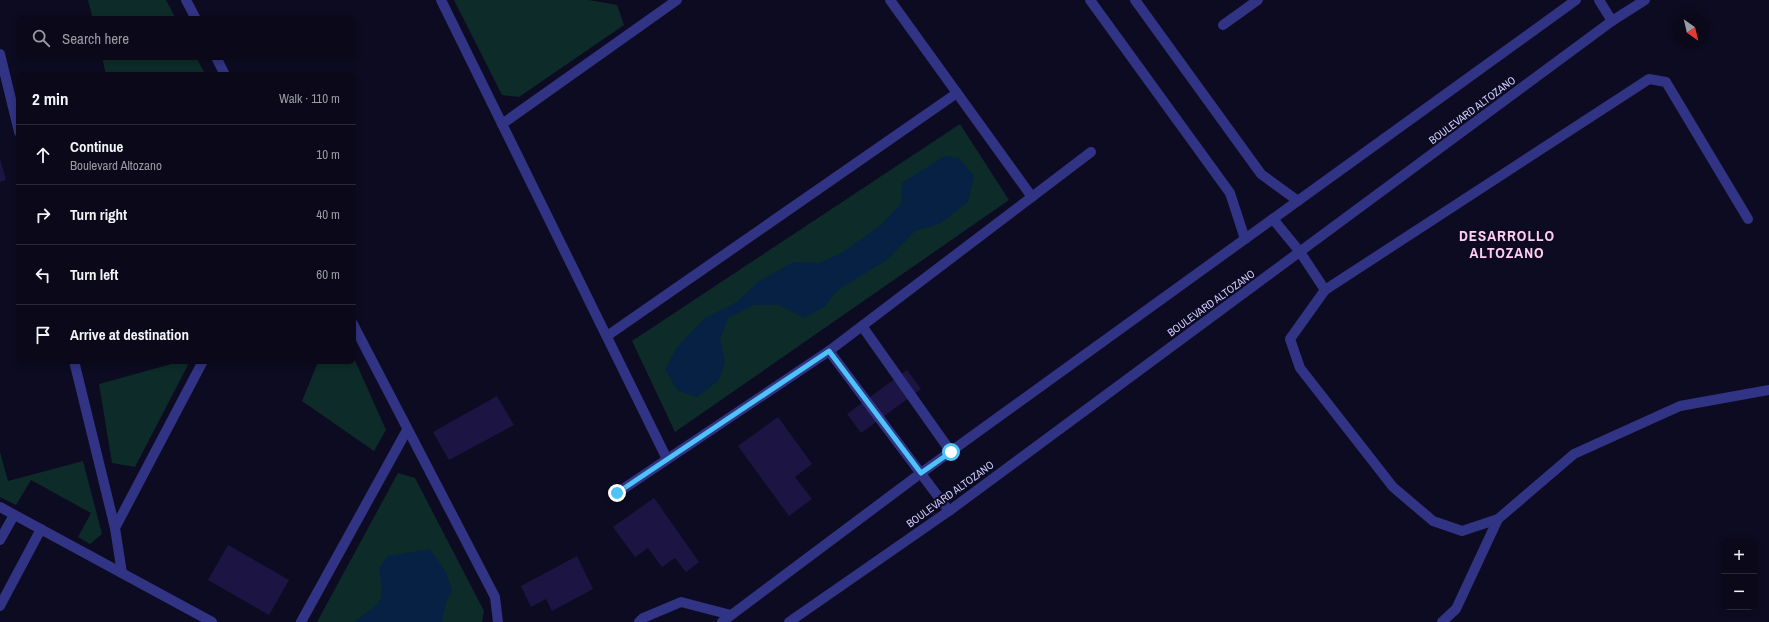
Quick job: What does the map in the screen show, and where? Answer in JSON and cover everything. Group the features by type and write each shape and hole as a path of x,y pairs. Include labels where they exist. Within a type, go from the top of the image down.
{"street":[{"path":"186,0 194,16"},
{"path":"441,0 667,459"},
{"path":"662,0 675,1"},
{"path":"890,0 1032,197"},
{"path":"1090,0 1230,193 1245,239"},
{"path":"1135,0 1260,174 1298,201"},
{"path":"1223,25 1258,0"},
{"path":"722,622 921,473 1576,0"},
{"path":"1599,0 1612,21"},
{"name":"BOULEVARD ALTOZANO","path":"789,622 949,511 1612,21 1645,0"},
{"path":"502,124 675,1"},
{"path":"0,54 16,120"},
{"path":"218,60 224,72"},
{"path":"1748,219 1666,82 1650,79 1325,290 1290,339 1300,368 1393,487 1434,521 1462,531 1498,519 1574,454 1680,406 1769,390"},
{"path":"607,336 957,93"},
{"path":"617,493 829,351 1091,152"},
{"path":"1273,219 1300,252 1325,290"},
{"path":"862,326 951,452"},
{"path":"356,330 495,597 498,622"},
{"path":"829,351 949,511"},
{"path":"75,364 115,528 122,573"},
{"path":"115,528 201,364"},
{"path":"301,622 407,430"},
{"path":"0,507 212,622"},
{"path":"0,540 14,515"},
{"path":"1442,622 1456,609 1498,519"},
{"path":"0,606 41,529"},
{"path":"639,622 643,618 681,602 731,615"}],"green space":[{"path":"88,0 166,0 174,16 92,16"},
{"path":"454,0 589,0 617,5 624,25 519,97 502,95"},
{"path":"103,60 198,60 204,72 105,72"},
{"path":"960,124 1009,200 675,432 632,341"},
{"path":"356,363 386,430 374,451 302,401 317,364 356,364"},
{"path":"171,364 188,364 135,467 112,463 99,384"},
{"path":"0,452 8,481 83,461 102,534 90,544 78,537 91,513 31,480 16,505 0,497"},
{"path":"398,473 415,478 484,611 482,622 317,622"}],"water":[{"path":"945,156 959,158 974,176 968,202 939,224 915,231 888,259 838,290 824,307 804,318 779,305 754,305 728,318 720,339 725,363 718,381 697,397 678,391 665,369 678,346 705,318 737,302 759,281 794,262 819,263 843,252 881,225 901,204 902,183"},
{"path":"430,549 446,572 452,590 446,603 442,622 356,622 356,620 372,609 380,600 381,588 379,568 387,556"}],"building":[{"path":"0,159 6,180 0,182"},
{"path":"907,370 921,389 861,433 847,414"},
{"path":"497,396 514,425 449,460 433,432"},
{"path":"778,417 812,464 795,477 812,499 789,516 738,446"},
{"path":"654,498 699,562 686,572 675,558 662,567 648,548 635,557 613,527"},
{"path":"228,545 289,580 269,615 208,580"},
{"path":"577,556 593,589 552,611 546,599 531,607 521,586"}],"district":[{"name":"DESARROLLO ALTOZANO","path":"1507,244"}],"route":[{"path":"617,493 829,351 921,473 951,452"}]}
